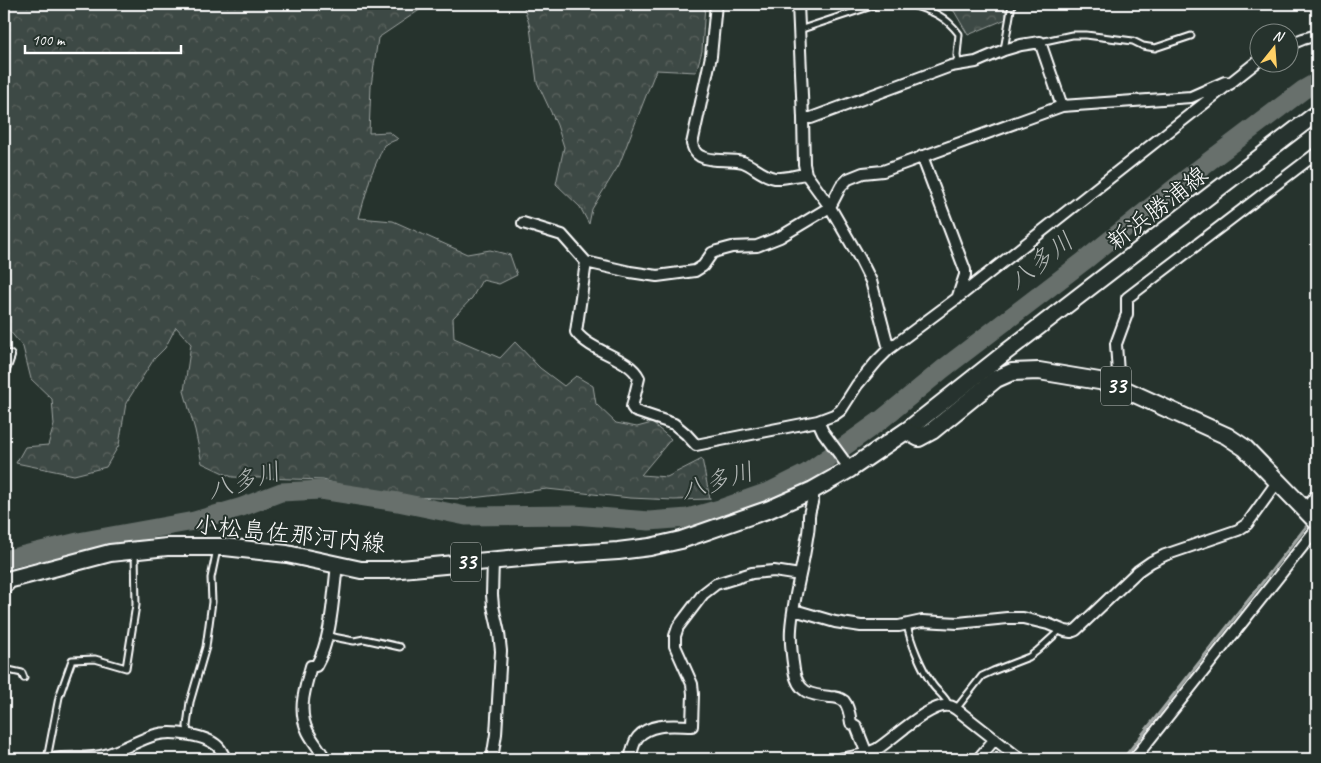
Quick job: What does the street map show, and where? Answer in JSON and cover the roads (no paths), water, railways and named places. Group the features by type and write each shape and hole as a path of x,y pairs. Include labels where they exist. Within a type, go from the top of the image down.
{"main road":[{"name":"新浜勝浦線","path":"906,431 1317,113"},
{"name":"33","path":"906,431 919,438 924,436 996,379 1012,372 1039,371 1105,382 1128,390 1228,436 1245,448 1312,517"},
{"name":"小松島佐那河内線","path":"8,580 110,553 167,547 218,547 287,554 361,570 390,570 650,547 681,540 770,509 813,490 848,466 906,431"}],"street":[{"path":"716,4 711,56 692,144 695,152 711,160 736,160 746,163 768,176 776,178 806,174"},
{"path":"798,4 804,164 806,174 830,208 871,281 889,349"},
{"path":"1298,41 1317,35"},
{"path":"803,118 811,118 958,64 976,62 1004,50 1040,42 1062,106"},
{"path":"586,262 576,332 581,339 592,347 636,371 639,378 632,408 635,411 674,424 696,445 818,421 841,410 857,385 889,349 956,299 1248,69"},
{"path":"523,223 562,235 586,262 657,276 695,271 703,266 712,253 717,251 732,247 757,246 780,238 830,208 841,186 848,179 863,173 883,171 1062,106 1191,97 1225,82 1230,84"},
{"path":"1112,385 1118,373 1116,344 1127,314 1127,298 1317,152"},
{"path":"922,156 965,270 956,299"},
{"path":"4,370 9,356"},
{"path":"818,421 823,432 848,466"},
{"path":"794,610 835,622 861,626 899,626 922,621 958,623 1023,618 1071,632 1076,630 1138,571 1151,562 1165,555 1238,530 1247,524 1278,481"},
{"path":"813,490 814,496 810,512 808,537 790,629 794,673 799,685 805,692 843,700 867,754"},
{"path":"1312,517 1317,494"},
{"path":"1134,759 1317,528"},
{"path":"492,759 496,734 501,651 492,595 493,560"},
{"path":"325,759 309,734 303,721 301,708 311,666 316,666 321,657 327,636 337,565"},
{"path":"630,759 633,746 638,737 647,730 658,727 692,726 692,684 678,655 675,646 675,636 678,627 703,594 716,584 752,573 774,572 800,575"},
{"path":"840,759 867,754 923,715 943,706 953,707 1020,759"},
{"path":"52,759 103,756 153,735 164,733 188,735 210,740 220,748 225,759"},
{"path":"978,759 995,739"}],"lane":[{"path":"799,30 878,4"},
{"path":"909,4 933,12 951,24 959,34 958,64"},
{"path":"1004,50 1012,4"},
{"path":"1040,42 1072,34 1134,41 1143,46 1155,48 1191,36"},
{"path":"188,735 186,726 190,702 206,647 212,602 211,578 218,547"},
{"path":"47,759 59,697 72,660 95,659 126,668 136,605 135,550"},
{"path":"4,592 10,587 8,580"},
{"path":"907,624 924,672 933,686 953,707 982,676 1029,657 1060,629"},
{"path":"327,636 354,642 364,639 400,647"},
{"path":"4,669 22,673 24,678"}],"waterway":[{"name":"八多川","path":"4,560 78,542 194,521 242,507 281,492 321,490 398,502 466,516 574,515 649,521 688,518 771,491 807,473 881,420 943,369 1084,261 1196,171 1303,90 1317,82"},
{"path":"1123,759 1310,522"}]}
